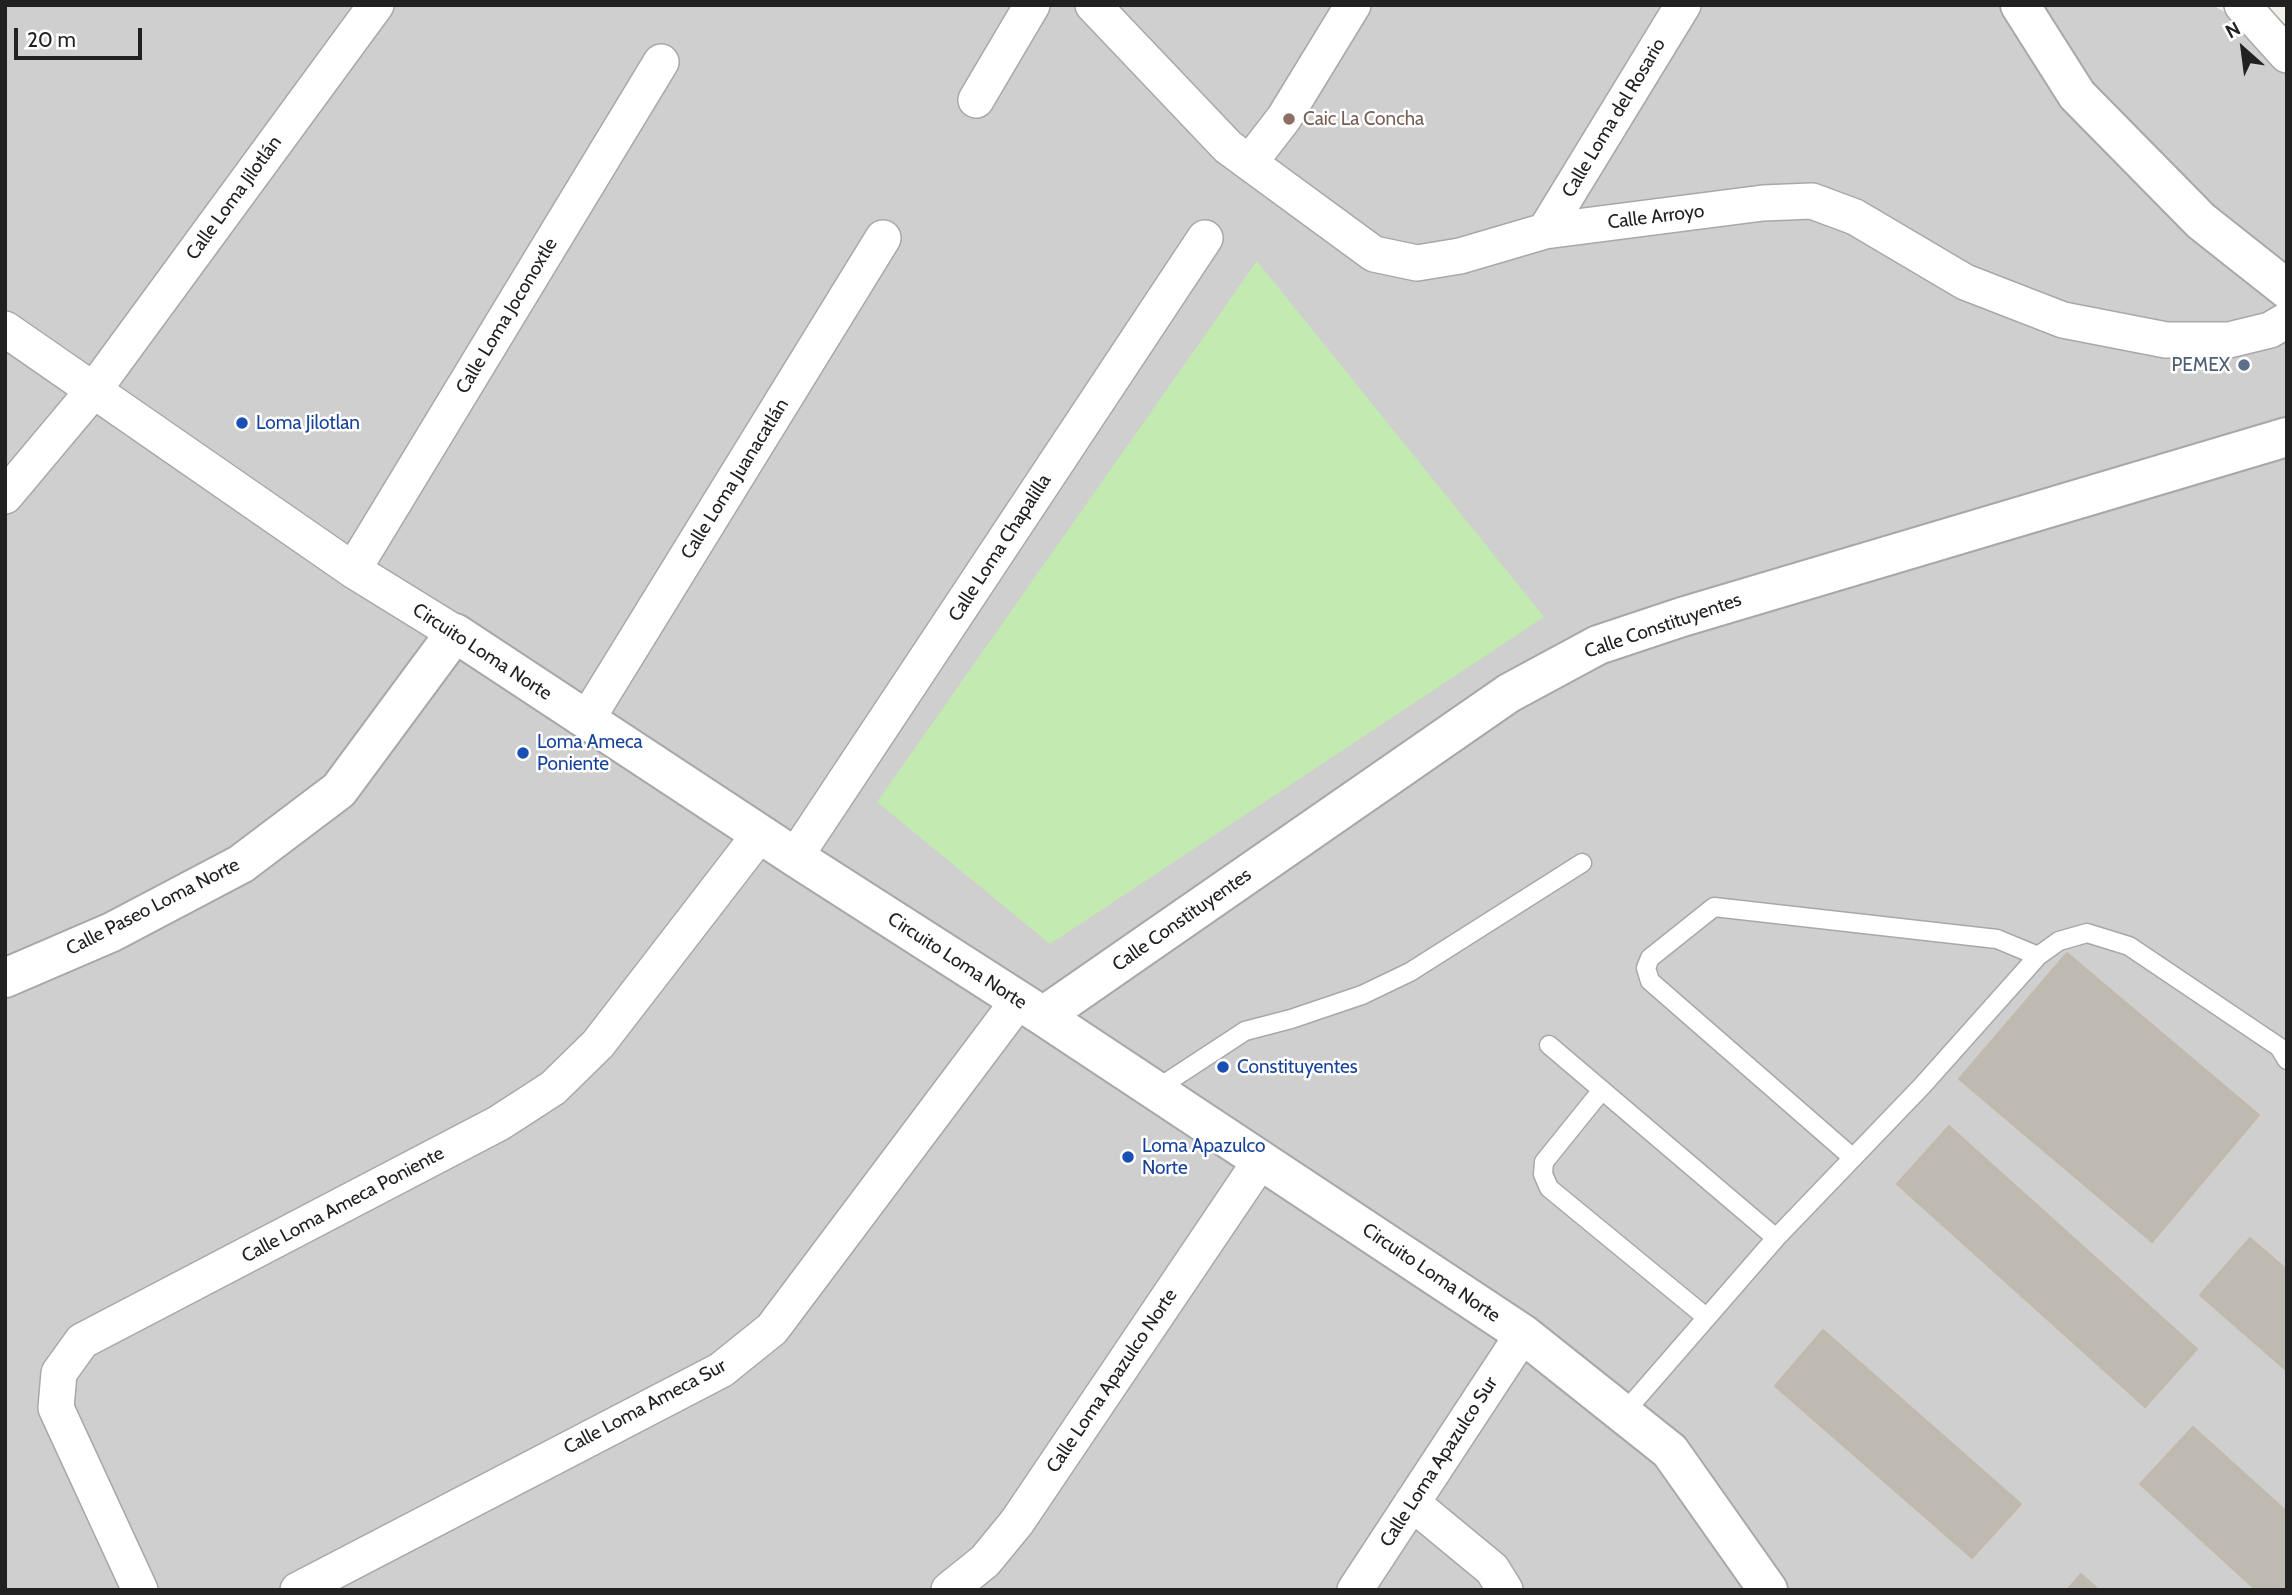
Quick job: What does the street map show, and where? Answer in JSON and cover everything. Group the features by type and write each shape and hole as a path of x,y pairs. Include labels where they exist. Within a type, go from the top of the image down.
{"street":[{"name":"Calle Loma Jilotlán","path":"5,496 93,391 376,5"},
{"path":"976,100 1032,5"},
{"name":"Calle Arroyo","path":"1093,5 1228,147 1374,254 1417,263 1460,256 1545,231 1763,203 1812,201 1855,217 1965,282 2063,320 2166,340 2229,340 2270,330 2287,320"},
{"path":"1250,162 1283,118 1353,5"},
{"name":"Calle Loma del Rosario","path":"1545,231 1684,5"},
{"path":"2020,5 2077,96 2201,221 2287,289"},
{"path":"2242,5 2287,55"},
{"name":"Calle Loma Joconoxtle","path":"353,570 661,62"},
{"name":"Calle Loma Juanacatlán","path":"587,719 883,238"},
{"name":"Calle Loma Chapalilla","path":"795,858 1205,238"},
{"name":"Circuito Loma Norte","path":"5,329 353,570 455,633 795,858 1031,1008 1523,1334 1670,1451 1768,1590"},
{"name":"Calle Constituyentes","path":"1031,1008 1509,693 1598,645 1682,617 2287,437"},
{"name":"Calle Paseo Loma Norte","path":"5,978 112,932 242,864 339,790 455,633"},
{"name":"Calle Loma Ameca Poniente","path":"140,1590 56,1408 59,1373 82,1341 499,1123 553,1088 598,1045 760,834"},
{"name":"Calle Loma Ameca Sur","path":"298,1590 722,1370 772,1329 1031,1008"},
{"name":"Calle Loma Apazulco Norte","path":"949,1590 985,1561 1017,1522 1261,1160"},
{"name":"Calle Loma Apazulco Sur","path":"1355,1590 1523,1334"},
{"path":"1412,1503 1492,1569 1506,1590"}],"lane":[{"path":"1155,1090 1245,1031 1362,995 1410,972 1582,863"},
{"path":"1853,1158 1650,981 1646,968 1650,958 1714,906 1997,939 2038,956"},
{"path":"1623,1415 1776,1238 1922,1086 2038,956 2059,941 2087,933 2129,946 2279,1047 2287,1060"},
{"path":"1549,1045 1776,1238"},
{"path":"1602,1090 1544,1162 1543,1174 1549,1188 1706,1317"}],"shaded area":[{"path":"5,5 2212,5 2287,46 2287,1590 5,1590"}],"green space":[{"path":"1257,261 1544,617 1050,944 877,802"}],"building":[{"path":"2067,953 2259,1115 2152,1242 1959,1079"},
{"path":"1949,1126 2197,1349 2145,1407 1897,1184"},
{"path":"2250,1238 2287,1270 2287,1371 2200,1295"},
{"path":"1823,1330 2021,1504 1972,1558 1775,1386"},
{"path":"2193,1427 2287,1512 2287,1590 2256,1590 2140,1484"},
{"path":"2081,1574 2099,1590 2067,1590"}],"place":[{"name":"Caic La Concha","path":"1289,119"},
{"name":"PEMEX","path":"2244,365"},
{"name":"Loma Jilotlan","path":"242,423"},
{"name":"Loma Ameca Poniente","path":"523,753"},
{"name":"Constituyentes","path":"1223,1067"},
{"name":"Loma Apazulco Norte","path":"1128,1157"}]}
